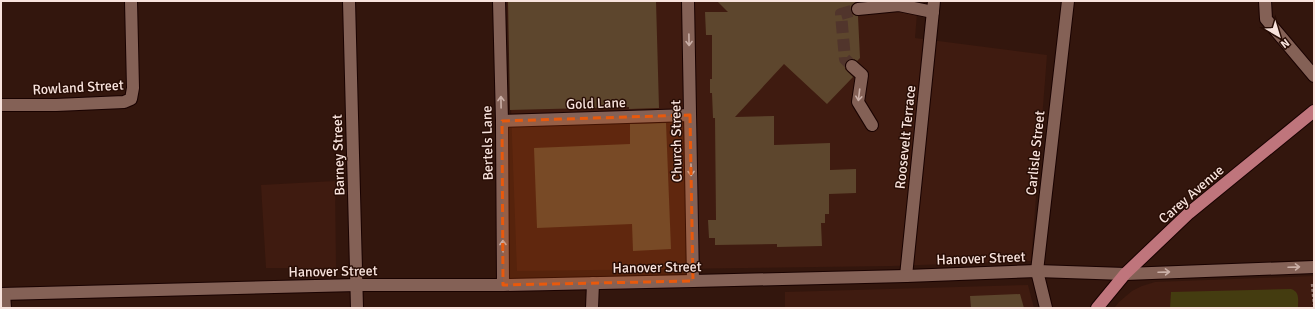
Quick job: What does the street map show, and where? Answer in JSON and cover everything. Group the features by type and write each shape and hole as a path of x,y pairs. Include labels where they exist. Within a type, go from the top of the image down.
{"main road":[{"name":"Carey Avenue","path":"1097,308 1125,274 1189,213 1314,111"}],"street":[{"name":"Rowland Street","path":"1,105 94,104 124,102 131,99 133,88 131,1"},
{"name":"Barney Street","path":"350,1 357,308"},
{"name":"Bertels Lane","path":"499,1 502,121 503,284"},
{"name":"Church Street","path":"688,1 693,281"},
{"name":"Carlisle Street","path":"1046,308 1037,271 1068,1"},
{"path":"1265,1 1266,19 1314,76"},
{"path":"858,9 899,5 934,6"},
{"name":"Roosevelt Terrace","path":"906,276 934,6"},
{"path":"852,66 862,75 858,102 872,125"},
{"name":"Gold Lane","path":"502,121 690,115"},
{"name":"Hanover Street","path":"3,294 357,285 693,281 1037,271 1125,274 1314,267"},
{"path":"592,283 592,308"},
{"path":"3,294 5,308"}],"path":[{"path":"1312,284 1314,305"}],"highlighted area":[{"path":"690,115 693,281 503,285 502,121"}],"shaded area":[{"path":"507,1 918,1 915,38 1047,55 1031,261 892,266 517,271"},
{"path":"335,181 336,268 266,268 261,185"},
{"path":"1314,276 1314,308 1114,308 1132,291 1155,282"},
{"path":"1028,285 1034,308 785,308 785,292"},
{"path":"1291,289 1297,294 1298,308 1170,308 1171,292"}],"building":[{"path":"508,1 656,1 659,108 629,109 629,107 510,110"},
{"path":"717,1 857,1 851,6 851,9 852,14 858,16 860,58 857,61 850,59 846,61 845,69 853,77 827,104 784,64 735,117 774,116 774,145 830,143 830,170 856,169 856,193 829,194 829,214 825,214 825,223 821,223 822,246 777,247 777,244 715,245 715,238 709,238 708,220 716,220 715,118 713,118 712,93 710,93 710,79 712,79 712,35 706,35 705,12 728,12"},
{"path":"666,123 671,249 633,251 632,224 537,228 534,148 630,144 630,124"},
{"path":"1020,294 1024,308 971,308 970,296"}],"tunnel":[{"path":"852,66 845,59 841,14 858,9"}]}
